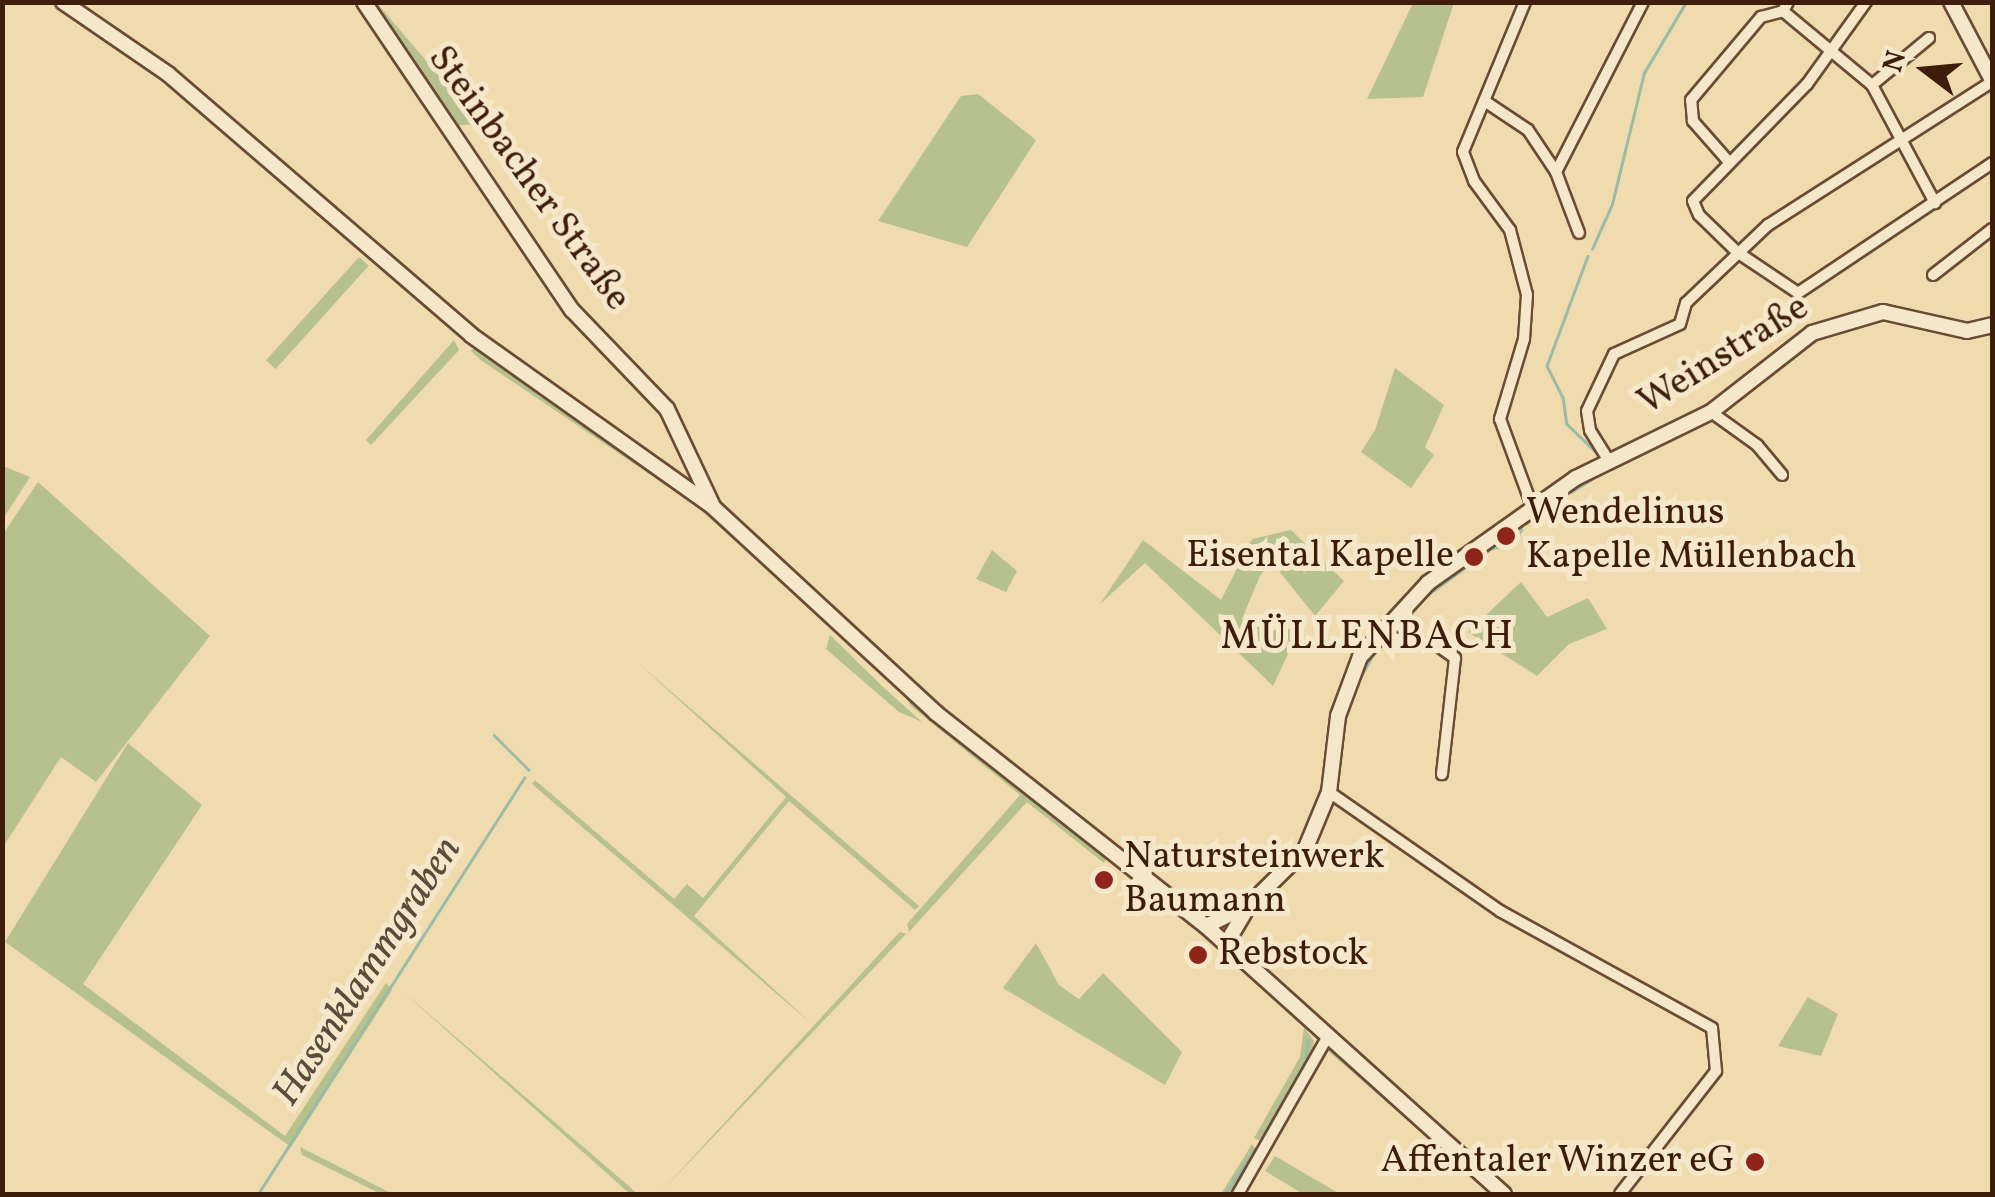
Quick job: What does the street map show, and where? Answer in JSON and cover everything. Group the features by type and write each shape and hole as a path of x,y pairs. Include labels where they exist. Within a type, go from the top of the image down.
{"street":[{"path":"63,2 168,74 471,336 714,508 898,678 1206,926 1504,1194"},
{"name":"Steinbacher Straße","path":"364,2 558,290 646,382 680,437 714,508"},
{"path":"1525,2 1464,164 1510,230 1528,296 1524,339 1500,419 1510,462 1532,506"},
{"path":"1556,172 1644,2"},
{"path":"1866,2 1832,52 1693,200 1737,252 1798,294 1992,163"},
{"path":"1609,461 1590,430 1587,411 1614,354 1680,324 1686,302 1737,252 1896,140 1992,81 1951,2"},
{"path":"1728,162 1693,122 1690,100 1761,17 1786,7 1872,85 1896,140 1935,204"},
{"path":"1872,85 1930,38"},
{"path":"1486,102 1528,130 1556,172 1579,233"},
{"path":"1932,275 1992,228"},
{"name":"Weinstraße","path":"1226,944 1249,904 1305,850 1329,792 1338,716 1380,637 1428,584 1532,506 1609,461 1711,412 1790,346 1836,323 1883,312 1967,331 1992,325"},
{"path":"1711,412 1757,445 1782,475"},
{"path":"677,481 680,437"},
{"path":"1380,637 1438,646 1455,658 1442,774"},
{"path":"1329,792 1500,911 1712,1028 1716,1071 1620,1194"},
{"name":"Weinstraße","path":"1206,926 1249,904"},
{"path":"1238,1194 1328,1036"}],"green space":[{"path":"370,3 377,3 480,124 449,126"},
{"path":"1413,3 1454,3 1423,97 1367,99"},
{"path":"978,94 1036,140 967,247 878,221 961,96"},
{"path":"359,257 369,266 276,369 266,360"},
{"path":"454,340 459,350 371,445 366,440"},
{"path":"476,347 703,505 886,676 695,505 482,361 471,351"},
{"path":"1395,368 1444,405 1425,447 1434,455 1411,488 1361,452 1375,430"},
{"path":"3,466 30,477 3,519"},
{"path":"38,482 210,636 96,782 61,757 3,847 3,534"},
{"path":"1291,530 1344,581 1315,616 1271,561 1260,576 1242,619 1267,631 1300,628 1273,686 1145,563 1100,604 1143,540 1221,600 1252,539"},
{"path":"992,550 1017,571 1006,592 976,579"},
{"path":"1521,582 1547,617 1588,598 1607,629 1569,644 1537,676 1468,632"},
{"path":"830,635 922,722 899,712 826,649"},
{"path":"638,663 919,906 915,910 789,801 694,916 812,1024 532,784 535,780 674,899 687,884 703,898 786,797"},
{"path":"899,687 1107,857 1104,863 1027,802 909,932 907,924 1020,795 911,706"},
{"path":"128,743 202,805 83,984 285,1136 386,983 392,990 291,1147 5,942"},
{"path":"900,932 906,934 659,1194 896,936"},
{"path":"1036,943 1059,985 1079,999 1103,973 1182,1052 1165,1085 1003,988"},
{"path":"400,989 638,1194 630,1194"},
{"path":"1808,997 1838,1014 1821,1056 1778,1046"},
{"path":"1304,1027 1314,1041 1311,1059 1261,1141 1254,1138 1300,1057"},
{"path":"1332,1046 1446,1150 1493,1194 1328,1051"},
{"path":"1252,1144 1258,1153 1233,1194 1221,1194"},
{"path":"300,1147 393,1194 381,1194 302,1155"},
{"path":"1275,1156 1340,1194 1303,1194 1265,1171"}],"waterway":[{"path":"1592,249 1612,204 1644,73 1686,2"},
{"path":"1588,256 1547,366 1563,397 1567,424 1600,456"},
{"path":"1571,492 1593,478"},
{"path":"1527,523 1537,514"},
{"path":"1427,595 1492,548 1512,544 1521,530"},
{"path":"1359,680 1377,648"},
{"name":"Hasenklammgraben","path":"494,735 529,770"},
{"name":"Hasenklammgraben","path":"258,1194 524,778"},
{"path":"1262,1137 1305,1062 1308,1041"},
{"path":"1225,1194 1254,1150"}],"place":[{"name":"Wendelinus Kapelle Müllenbach","path":"1506,536"},
{"name":"Eisental Kapelle","path":"1474,557"},
{"name":"Natursteinwerk Baumann","path":"1104,880"},
{"name":"Rebstock","path":"1198,955"},
{"name":"Affentaler Winzer eG","path":"1755,1162"}],"district":[{"name":"MÜLLENBACH","path":"1368,638"}]}
